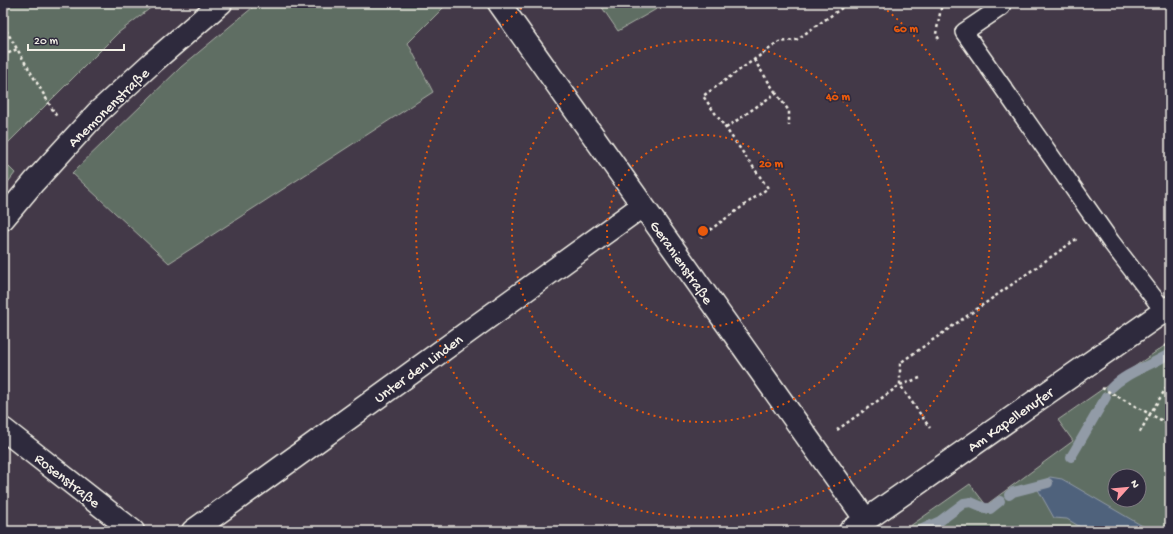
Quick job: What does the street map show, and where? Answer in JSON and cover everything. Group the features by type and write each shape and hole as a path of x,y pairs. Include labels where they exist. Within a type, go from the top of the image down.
{"street":[{"name":"Anemonenstraße","path":"3,219 34,182 97,113 221,3"},
{"name":"Geranienstraße","path":"499,3 814,447 858,526"},
{"name":"Unter den Linden","path":"193,531 642,206"},
{"name":"Am Kapellenufer","path":"858,526 1167,309"},
{"name":"Rosenstraße","path":"3,429 133,531"}],"lane":[{"path":"1001,7 964,32 1098,224 1167,309"}],"path":[{"path":"677,254 768,188 703,96 779,42 796,40 849,3"},
{"path":"3,25 71,142"},
{"path":"3,56 17,49"},
{"path":"754,60 789,111 789,126"},
{"path":"726,128 776,92"},
{"path":"930,428 900,385 900,363 1098,224"},
{"path":"1075,374 1170,425"},
{"path":"814,447 900,385 920,378"},
{"path":"1140,432 1170,382"}],"green space":[{"path":"3,3 157,3 118,33 3,148"},
{"path":"258,3 448,3 408,43 433,92 169,263 72,173 181,67"},
{"path":"599,3 667,3 618,31"},
{"path":"3,161 15,173 3,189"},
{"path":"1170,342 1170,531 903,531 970,484 986,505 1073,441 1058,420"}],"water":[{"path":"1050,477 1062,479 1107,505 1107,508 1112,508 1151,531 1087,531 1067,519 1054,518 1036,486"}],"waterway":[{"path":"1111,388 1131,373 1169,354"},
{"path":"1071,457 1106,397"},
{"path":"1009,495 1013,492 1048,483"},
{"path":"918,531 940,521 964,503 971,502 990,509 1000,501"}]}
